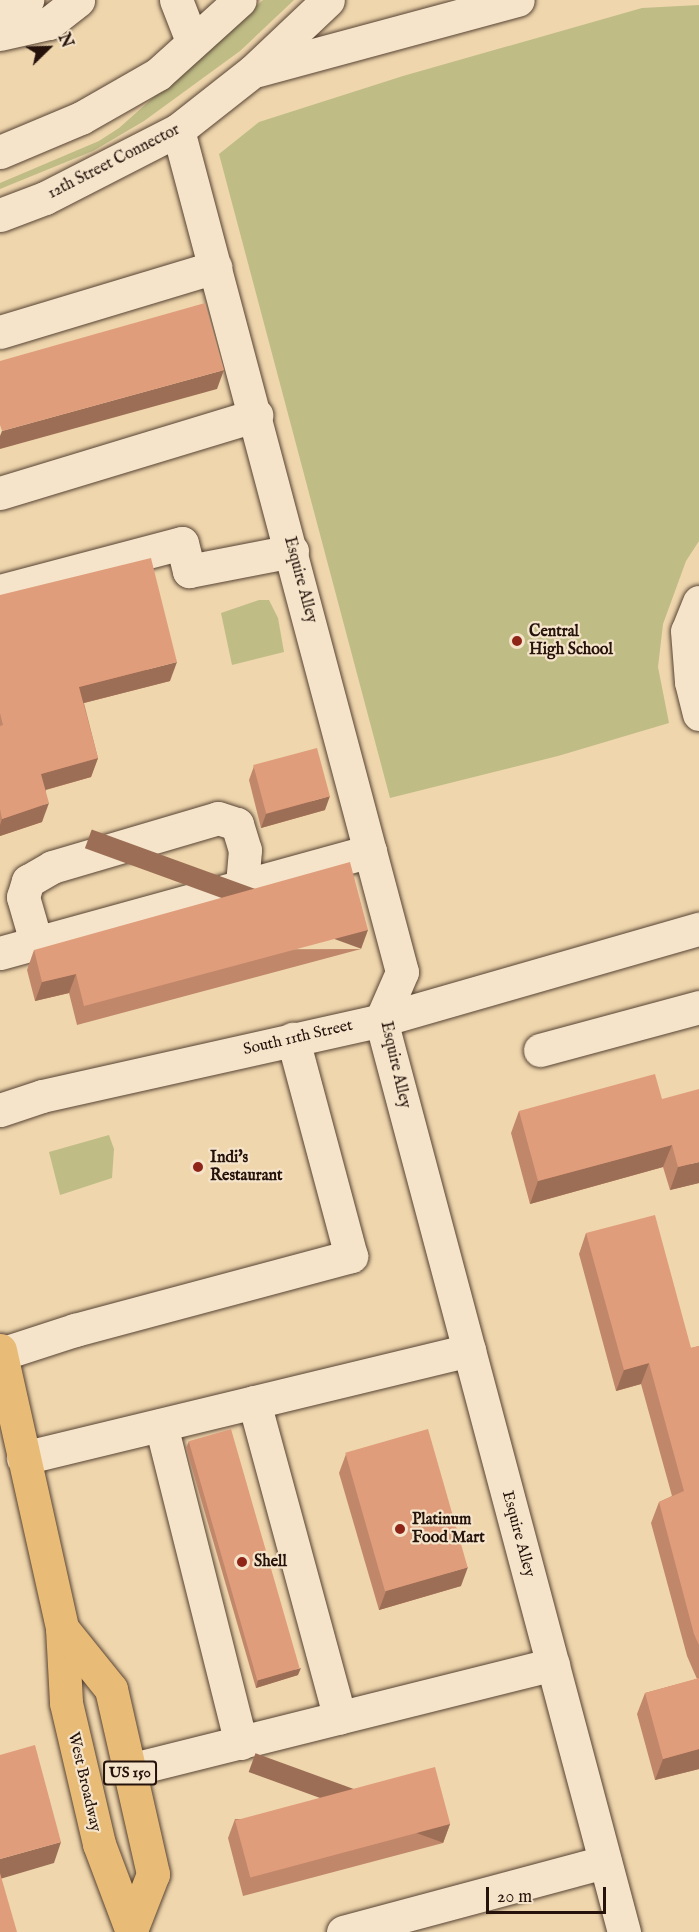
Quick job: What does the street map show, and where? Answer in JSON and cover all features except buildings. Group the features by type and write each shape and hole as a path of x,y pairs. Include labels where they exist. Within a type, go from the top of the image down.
{"main road":[{"name":"West Broadway","path":"1,1352 62,1628 66,1703 99,1844 131,1931"},
{"name":"West Broadway","path":"62,1628 111,1689 153,1874 131,1931"}],"street":[{"path":"0,6 27,0"},
{"path":"0,34 48,23 78,0"},
{"path":"176,0 192,41"},
{"path":"0,152 119,97 159,74 192,41 240,0"},
{"name":"12th Street Connector","path":"0,215 45,198 178,130 253,71 328,0"},
{"path":"253,71 518,0"},
{"name":"Esquire Alley","path":"178,130 256,415 402,972 381,1020 624,1932"},
{"path":"0,332 215,267"},
{"path":"0,493 256,415"},
{"path":"0,591 182,543 189,571 292,551"},
{"path":"699,602 687,631 691,682 699,714"},
{"path":"36,942 23,897 28,881 52,867 218,818 237,824 245,850 242,886"},
{"path":"0,952 370,851"},
{"name":"South 11th Street","path":"0,1110 42,1096 381,1020 699,930"},
{"path":"540,1050 699,1007"},
{"path":"1,1352 351,1256 293,1039"},
{"path":"24,1458 469,1350"},
{"path":"254,1402 340,1718"},
{"path":"161,1425 242,1743"},
{"path":"129,1770 553,1664"},
{"path":"343,1932 605,1862"}],"shaded area":[{"path":"263,0 294,0 240,51 144,121 93,151 0,189 0,183 99,141 119,128"},
{"name":"Central High School","path":"699,5 699,541 686,561 663,624 658,667 669,723 558,756 390,798 219,154 259,122 403,76 642,8"},
{"path":"259,600 269,600 278,618 284,652 232,665 221,613"},
{"path":"109,1135 114,1149 112,1178 60,1195 49,1152"}],"place":[{"name":"Central High School","path":"517,641"},
{"name":"Indi's Restaurant","path":"198,1167"},
{"name":"Platinum Food Mart","path":"400,1529"},
{"name":"Shell","path":"242,1562"}]}
